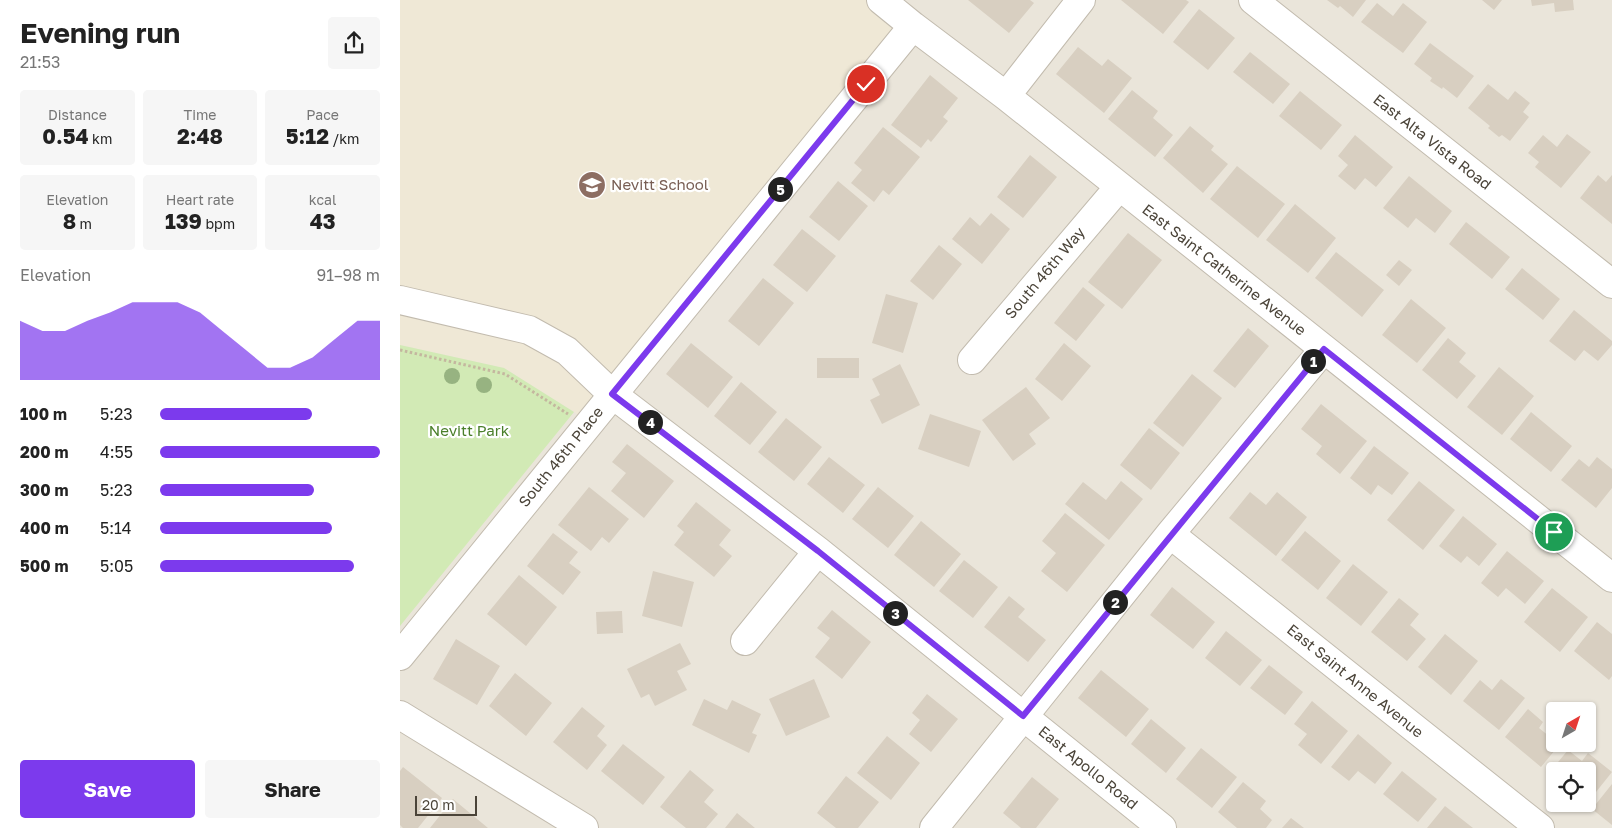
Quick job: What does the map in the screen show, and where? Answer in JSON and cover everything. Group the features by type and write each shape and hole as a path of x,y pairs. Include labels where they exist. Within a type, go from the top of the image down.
{"street":[{"name":"East Saint Catherine Avenue","path":"881,0 1006,96 1612,578"},
{"path":"1006,96 1081,0"},
{"name":"East Alta Vista Road","path":"1253,0 1612,284"},
{"name":"South 46th Place","path":"400,656 913,26"},
{"name":"South 46th Way","path":"972,360 1119,187"},
{"name":"East Apollo Road","path":"400,300 529,330 567,351 612,394 818,551 1162,828"},
{"path":"934,828 1170,534 1324,349"},
{"name":"East Saint Anne Avenue","path":"1170,534 1540,828"},
{"path":"745,641 818,551"},
{"path":"400,715 584,828"}],"path":[{"path":"400,350 505,374 569,414"}],"shaded area":[{"path":"400,0 1612,0 1612,828 400,828"},
{"name":"Nevitt School","path":"400,0 881,0 913,26 590,422 504,368 400,345"}],"green space":[{"name":"Nevitt Park","path":"400,345 504,368 574,412 400,626"}],"building":[{"path":"968,0 1030,0 1034,3 1009,33"},
{"path":"1121,0 1186,0 1189,2 1163,34"},
{"path":"1327,0 1366,0 1353,17 1340,6 1338,8"},
{"path":"1482,0 1502,0 1494,10"},
{"path":"1531,0 1573,0 1574,10 1555,12 1554,3 1532,6"},
{"path":"1377,3 1393,16 1403,3 1427,22 1403,53 1361,22"},
{"path":"1199,9 1235,38 1208,70 1173,42"},
{"path":"1430,43 1474,76 1457,98 1443,87 1442,89 1430,81 1432,78 1414,64"},
{"path":"1078,47 1102,66 1108,59 1132,78 1104,113 1056,74"},
{"path":"1250,52 1290,84 1273,104 1233,72"},
{"path":"930,75 958,98 943,117 948,121 931,142 928,139 921,148 891,125"},
{"path":"1488,84 1508,100 1515,91 1530,103 1523,112 1529,117 1510,141 1502,135 1499,137 1488,128 1490,126 1468,108"},
{"path":"1132,90 1158,111 1153,118 1173,135 1155,157 1108,119"},
{"path":"1300,91 1342,125 1321,150 1279,116"},
{"path":"1190,126 1214,146 1211,150 1228,164 1203,193 1163,158"},
{"path":"883,127 920,157 889,195 883,190 874,202 851,183 862,170 854,163"},
{"path":"1567,134 1591,152 1561,188 1535,167 1539,162 1528,153 1543,135 1557,147"},
{"path":"1355,135 1393,167 1376,187 1365,178 1355,190 1338,176 1348,165 1338,156"},
{"path":"1030,155 1057,177 1023,218 997,197"},
{"path":"1237,166 1285,204 1258,238 1210,199"},
{"path":"1598,175 1606,182 1612,175 1612,224 1580,198"},
{"path":"1409,176 1452,211 1435,233 1416,218 1408,228 1383,208"},
{"path":"838,181 868,206 839,241 809,217"},
{"path":"1295,204 1336,238 1308,273 1266,240"},
{"path":"991,213 1010,229 982,264 952,239 970,217 980,226"},
{"path":"1466,222 1510,257 1492,279 1449,244"},
{"path":"802,229 836,256 807,292 773,265"},
{"path":"1128,233 1162,260 1122,309 1088,282"},
{"path":"939,245 962,264 933,300 910,281"},
{"path":"1336,252 1384,290 1362,317 1315,278"},
{"path":"1399,260 1412,270 1399,286 1386,275"},
{"path":"1522,268 1560,299 1543,320 1505,289"},
{"path":"763,278 794,303 759,346 728,321"},
{"path":"1083,287 1105,305 1076,341 1054,323"},
{"path":"886,294 918,303 903,353 872,343"},
{"path":"1411,299 1446,328 1417,363 1382,335"},
{"path":"1574,310 1612,341 1612,345 1598,361 1584,350 1575,361 1549,341"},
{"path":"1248,328 1269,346 1235,388 1213,371"},
{"path":"1448,338 1466,353 1459,362 1476,376 1457,399 1422,370"},
{"path":"691,343 733,377 708,408 666,374"},
{"path":"1064,343 1091,366 1062,401 1035,379"},
{"path":"817,358 859,358 859,378 817,378"},
{"path":"900,364 920,405 882,424 870,400 880,395 872,379"},
{"path":"1499,367 1534,396 1502,435 1467,407"},
{"path":"1192,374 1222,398 1183,447 1153,423"},
{"path":"741,382 777,412 750,445 714,416"},
{"path":"1026,387 1050,418 1029,434 1036,444 1013,461 982,420"},
{"path":"1321,404 1367,441 1340,474 1316,454 1322,446 1301,429"},
{"path":"1531,412 1572,446 1551,472 1510,439"},
{"path":"930,414 981,431 969,467 918,449"},
{"path":"786,418 822,447 794,481 758,452"},
{"path":"1149,428 1180,453 1151,490 1120,465"},
{"path":"627,444 674,481 644,518 611,491 626,473 612,462"},
{"path":"1374,446 1409,473 1392,495 1378,485 1371,495 1350,478"},
{"path":"829,457 865,485 843,513 807,484"},
{"path":"1597,457 1612,469 1612,488 1596,508 1561,480 1579,459 1589,467"},
{"path":"1121,481 1143,499 1109,540 1065,504 1083,482 1106,500"},
{"path":"1419,481 1455,510 1423,550 1387,520"},
{"path":"589,487 629,519 609,543 602,537 591,551 558,525"},
{"path":"878,487 914,516 888,548 852,519"},
{"path":"1250,492 1266,505 1277,492 1307,517 1276,556 1229,518"},
{"path":"696,502 731,530 719,545 732,556 714,577 674,545 684,532 677,526"},
{"path":"1065,513 1105,545 1067,592 1041,571 1056,553 1042,541"},
{"path":"1463,516 1497,544 1479,566 1467,556 1461,563 1439,546"},
{"path":"921,521 961,554 934,587 894,555"},
{"path":"1305,531 1341,561 1318,590 1281,560"},
{"path":"553,533 578,552 569,563 581,572 563,595 527,566"},
{"path":"1507,551 1544,581 1525,604 1506,588 1498,597 1481,583"},
{"path":"964,560 998,587 973,618 939,591"},
{"path":"1353,564 1388,592 1361,626 1326,598"},
{"path":"653,571 694,582 682,627 642,616"},
{"path":"519,575 557,607 526,646 487,614"},
{"path":"1172,587 1215,622 1193,649 1150,615"},
{"path":"1552,588 1588,617 1560,652 1524,622"},
{"path":"1009,596 1025,609 1018,617 1046,640 1028,662 984,627"},
{"path":"1399,598 1419,614 1410,625 1426,639 1407,661 1371,632"},
{"path":"832,610 871,642 842,679 815,657 830,638 817,628"},
{"path":"622,611 623,633 597,634 596,612"},
{"path":"1597,622 1612,634 1612,676 1609,680 1574,651"},
{"path":"1226,631 1262,660 1240,686 1205,658"},
{"path":"1445,634 1478,661 1451,695 1418,667"},
{"path":"456,639 500,666 477,705 433,679"},
{"path":"680,643 691,664 677,671 687,690 655,706 649,694 641,698 627,669"},
{"path":"1269,665 1303,692 1285,715 1250,688"},
{"path":"1101,670 1149,709 1126,737 1078,698"},
{"path":"515,673 552,703 526,736 489,706"},
{"path":"814,679 830,717 786,736 769,699"},
{"path":"1501,679 1525,698 1499,730 1463,701 1480,680 1492,690"},
{"path":"927,694 958,719 931,752 909,734 920,720 912,713"},
{"path":"704,699 727,710 732,700 761,714 752,733 757,735 749,753 692,725"},
{"path":"1312,701 1348,731 1321,764 1298,745 1307,734 1294,724"},
{"path":"582,707 605,726 597,736 607,745 587,770 553,742"},
{"path":"1528,709 1543,722 1539,728 1546,734 1546,752 1553,752 1541,767 1505,737"},
{"path":"1151,719 1186,748 1166,773 1131,744"},
{"path":"1358,734 1392,763 1375,784 1358,771 1349,781 1331,767"},
{"path":"887,736 920,763 891,800 857,773"},
{"path":"623,744 665,777 643,805 601,771"},
{"path":"1201,748 1237,777 1212,808 1176,779"},
{"path":"1566,752 1571,752 1582,761 1588,753 1612,772 1596,792 1596,762 1558,762"},
{"path":"403,767 442,798 418,828 403,828 400,825 400,771"},
{"path":"690,770 714,790 704,802 718,814 706,828 686,828 660,807"},
{"path":"1402,771 1437,799 1418,822 1383,794"},
{"path":"846,776 879,802 858,828 836,828 817,813"},
{"path":"1032,777 1059,799 1036,828 1021,828 1003,813"},
{"path":"1243,782 1266,801 1260,809 1272,820 1266,828 1237,828 1218,812"},
{"path":"1612,784 1612,825 1596,812 1596,804"},
{"path":"453,799 488,828 430,828"},
{"path":"1445,806 1473,828 1427,828"},
{"path":"737,813 755,828 725,828"},
{"path":"1291,818 1304,828 1282,828"}],"place":[{"name":"Nevitt School","path":"592,185"}],"route":[{"path":"866,84 612,394 818,551 1023,716 1170,534 1324,349 1554,532"}]}
